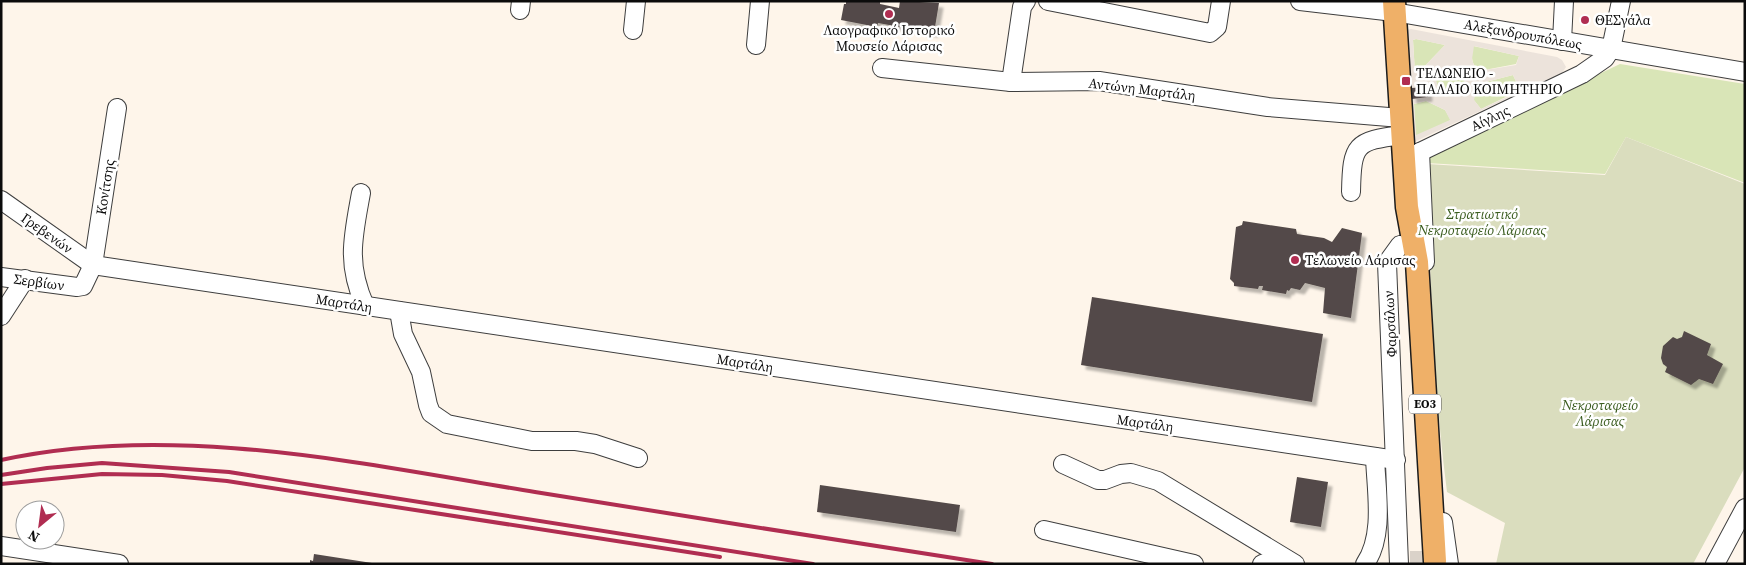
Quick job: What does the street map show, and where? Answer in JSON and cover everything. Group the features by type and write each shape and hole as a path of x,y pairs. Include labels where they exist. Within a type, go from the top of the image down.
{"main road":[{"name":"ΕΟ3","path":"1394,7 1405,169 1408,246"},
{"name":"Φαρσάλων","path":"1408,246 1423,558"}],"street":[{"path":"633,30 636,1"},
{"path":"756,46 760,1"},
{"path":"1011,82 1022,7 1026,1"},
{"path":"1048,1 1210,33 1217,27 1221,1"},
{"name":"Αλεξανδρουπόλεως","path":"1300,1 1394,7 1562,41 1745,72"},
{"path":"1562,41 1564,1"},
{"path":"1611,49 1621,1"},
{"name":"Αίγλης","path":"1405,169 1420,152 1582,74 1605,58 1611,49"},
{"name":"Αντώνη Μαρτάλη","path":"882,68 1011,82 1099,81 1402,127"},
{"name":"Κονίτσης","path":"93,265 117,108"},
{"path":"1351,192 1352,160 1360,147 1372,139 1402,127"},
{"path":"1420,152 1425,266 1423,558"},
{"path":"361,193 352,242 353,273 365,306"},
{"name":"Γρεβενών","path":"1,200 93,265"},
{"name":"Φαρσάλων","path":"1408,246 1388,263 1396,460 1399,506 1423,558"},
{"name":"Σερβίων","path":"1,277 77,288 83,286 93,265"},
{"name":"Μαρτάλη","path":"93,265 1396,460"},
{"path":"1,316 25,279"},
{"path":"399,311 403,334 421,372 428,405 437,418 446,424 532,441 576,441 595,444 638,458"},
{"path":"1365,564 1376,535 1375,457"},
{"path":"1063,464 1098,480 1131,473 1158,481 1291,562"},
{"path":"1377,506 1399,506"},
{"path":"1715,564 1745,508"},
{"path":"1044,530 1194,564"},
{"path":"1,546 38,558 119,564"},
{"path":"1262,564 1274,560 1291,562"}],"green space":[{"path":"1413,40 1445,45 1419,72 1415,73"},
{"path":"1473,46 1519,56 1516,64 1479,71 1474,66 1472,60"},
{"path":"1620,64 1745,84 1745,183 1626,137 1605,174 1427,163 1427,156"},
{"path":"1451,67 1457,68 1465,76 1465,88 1457,96 1451,97 1445,96 1437,88 1436,82 1437,76 1445,68"},
{"path":"1513,75 1520,90 1481,109 1473,99 1478,84"},
{"path":"1426,101 1445,110 1451,120 1416,136 1414,104"},
{"name":"Νεκροταφείο Λάρισας","path":"1626,137 1745,184 1745,467 1693,564 1496,564 1505,523 1447,492 1435,369 1427,164 1605,175"}],"shaded area":[{"path":"1411,29 1557,57 1562,60 1566,67 1562,73 1414,142 1406,30","holes":["1413,40 1445,45 1419,72 1415,73","1474,46 1519,56 1516,65 1479,71 1474,66 1472,59","1454,68 1462,73 1465,83 1462,92 1448,97 1440,93 1436,80 1444,69","1513,75 1520,91 1481,109 1474,100 1478,84","1427,87 1428,97 1412,99 1411,88","1426,101 1445,110 1450,120 1416,135 1414,104"]}],"building":[{"name":"Λαογραφικό Ιστορικό Μουσείο Λάρισας","path":"846,1 880,1 880,4 899,8 900,1 939,3 934,33 878,23 877,27 841,20"},
{"path":"1427,87 1428,97 1412,99 1411,88"},
{"name":"Τελωνείο Λάρισας","path":"1243,221 1296,229 1297,234 1324,238 1332,242 1342,228 1362,233 1351,318 1323,313 1325,288 1305,283 1300,290 1291,288 1289,291 1287,290 1286,294 1262,290 1263,286 1259,286 1258,289 1234,286 1230,279 1236,227 1242,225"},
{"path":"1092,297 1323,334 1312,402 1081,365"},
{"path":"1684,331 1711,344 1707,355 1723,364 1713,384 1699,379 1691,385 1665,372 1667,367 1663,364 1661,358 1663,346 1673,337 1677,339 1682,337"},
{"path":"1297,477 1328,482 1321,527 1290,522"},
{"path":"820,485 960,505 956,532 817,512"},
{"path":"314,554 372,564 310,564 310,560 313,561"}],"tunnel":[{"path":"1421,551 1421,564"}],"railway":[{"path":"1,460 67,449 133,445 201,446 268,451 403,470 992,564"},
{"path":"1,475 47,468 102,463 229,472 813,564"},
{"path":"1,484 102,474 162,475 227,481 720,557"}],"place":[{"name":"Λαογραφικό Ιστορικό Μουσείο Λάρισας","path":"889,14"},
{"name":"ΘΕΣγάλα","path":"1585,20"},
{"name":"ΤΕΛΩΝΕΙΟ - ΠΑΛΑΙΟ ΚΟΙΜΗΤΗΡΙΟ","path":"1406,81"},
{"name":"Τελωνείο Λάρισας","path":"1295,260"}],"park label":[{"name":"Στρατιωτικό Νεκροταφείο Λάρισας","path":"1482,222"}]}
